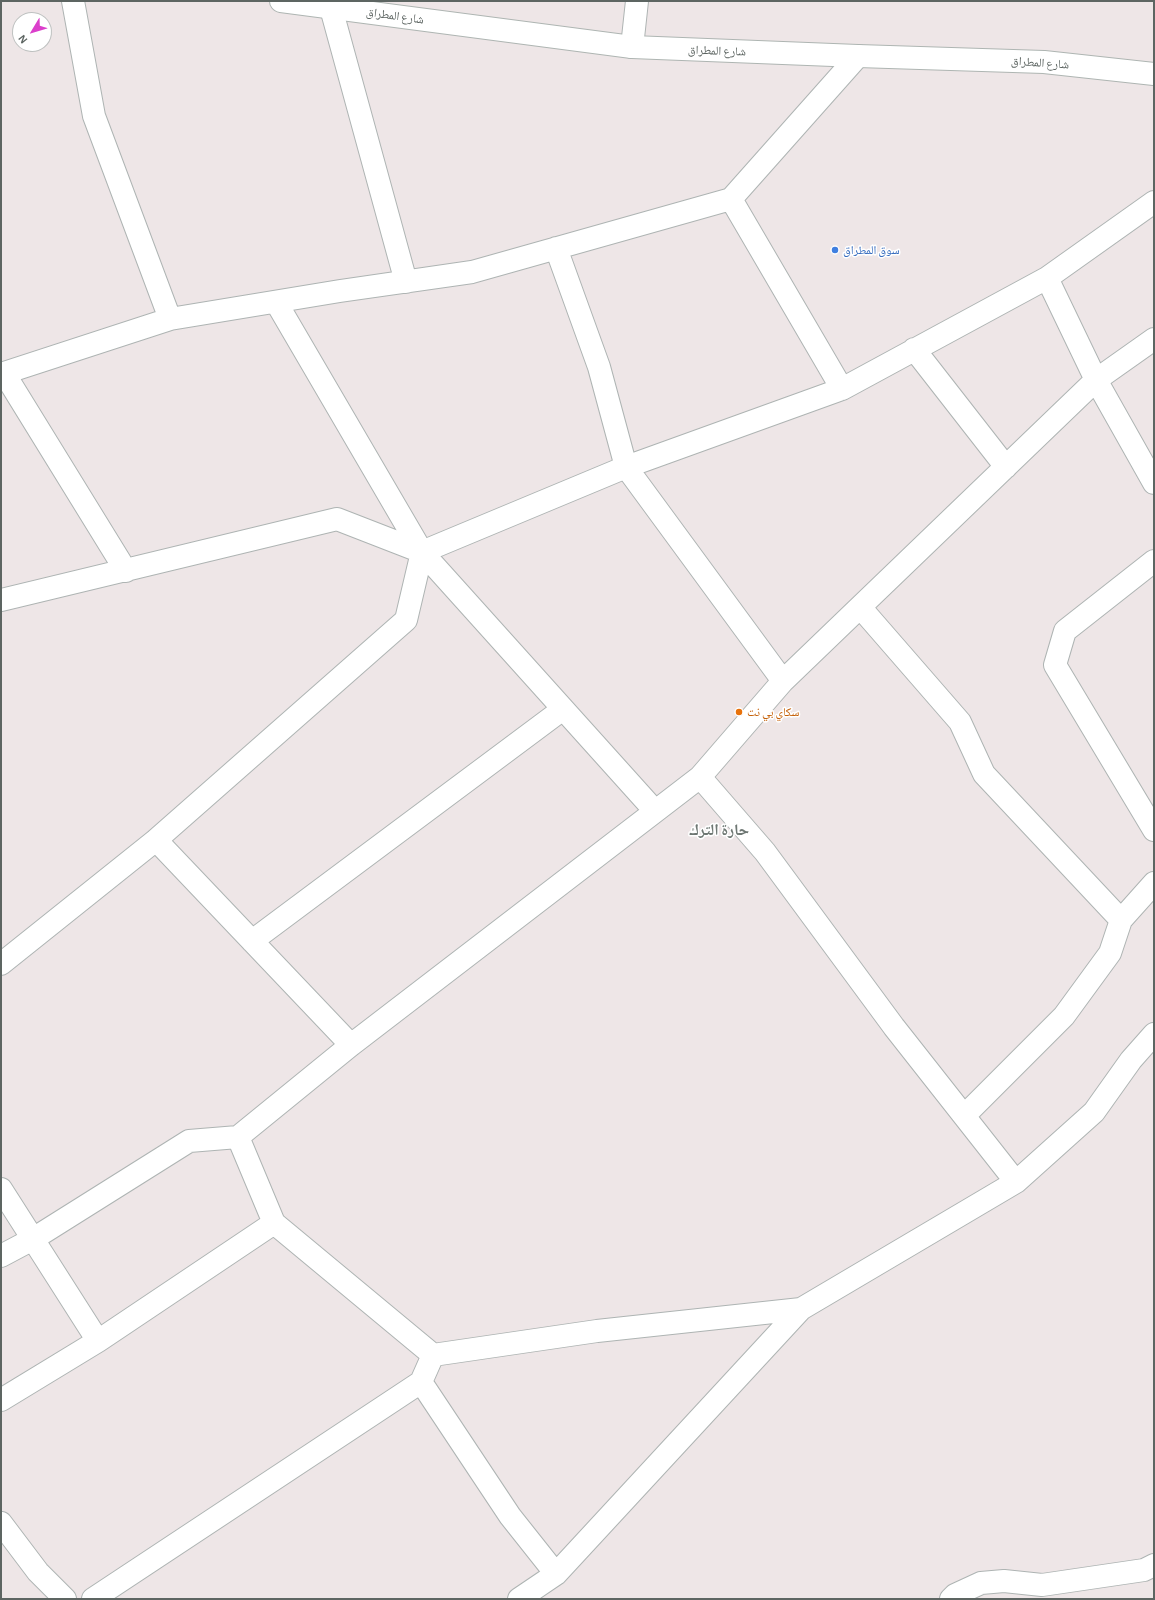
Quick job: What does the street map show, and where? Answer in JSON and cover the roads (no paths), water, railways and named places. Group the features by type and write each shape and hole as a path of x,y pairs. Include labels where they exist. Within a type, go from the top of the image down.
{"street":[{"path":"73,1 94,116 170,319"},
{"name":"شارع المطراق","path":"281,1 632,47 1044,62 1154,74"},
{"path":"632,47 637,1"},
{"path":"331,8 406,282"},
{"path":"126,571 2,373 170,319 472,272 731,199 858,56"},
{"path":"731,199 842,389"},
{"path":"1,600 337,519 422,552 626,467 842,389 1047,278 1154,202"},
{"path":"556,248 599,367 626,467 783,681"},
{"path":"1047,278 1096,380 1154,483"},
{"path":"276,302 422,552 655,811"},
{"path":"1,1256 33,1239 189,1141 238,1137 351,1045 700,777 783,681 1096,380 1154,339"},
{"path":"914,349 1006,467"},
{"path":"1,964 156,840 406,620 422,552"},
{"path":"1154,561 1065,631 1055,665 1154,830"},
{"path":"860,607 960,722 984,774 1122,920"},
{"path":"252,941 564,710"},
{"path":"700,777 765,852 894,1027 1016,1182"},
{"path":"156,840 351,1045"},
{"path":"964,1116 1064,1016 1110,953 1122,920 1154,883"},
{"path":"520,1599 556,1574 801,1309 1016,1182 1094,1112 1131,1060 1154,1034"},
{"path":"238,1137 274,1223 432,1355 597,1331 801,1309"},
{"path":"1,1189 98,1341"},
{"path":"1,1400 98,1341 274,1223"},
{"path":"94,1599 421,1382 432,1355"},
{"path":"421,1382 510,1516 556,1574"},
{"path":"1,1523 38,1572 65,1599"},
{"path":"951,1599 955,1595 981,1583 1004,1581 1047,1592 1144,1570 1154,1565"}],"place":[{"name":"سوق المطراق","path":"835,250"},
{"name":"سكاي بي نت","path":"739,712"}],"district":[{"name":"حارة الترك","path":"719,830"}]}
